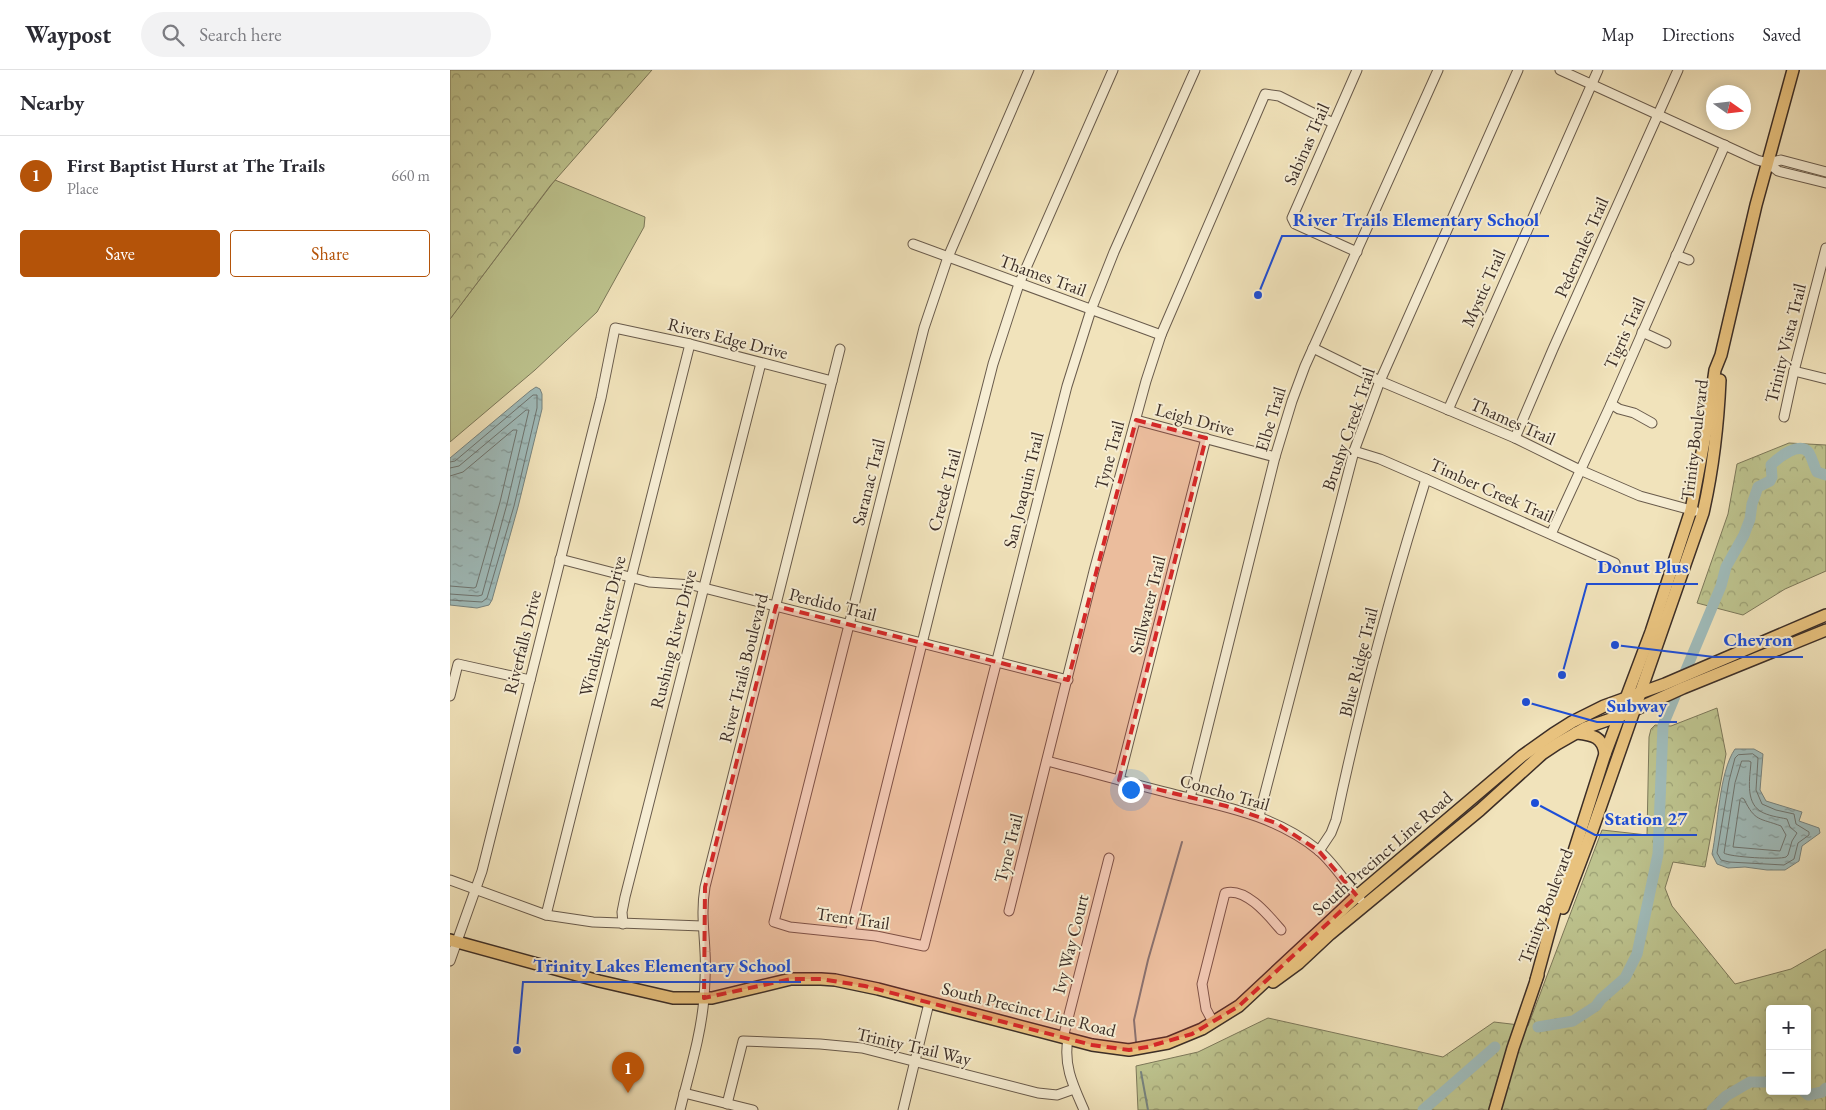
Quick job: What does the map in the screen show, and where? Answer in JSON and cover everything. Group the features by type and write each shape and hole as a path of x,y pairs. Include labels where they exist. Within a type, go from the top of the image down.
{"main road":[{"name":"Trinity Boulevard","path":"1536,980 1554,914 1618,716 1712,476 1717,430 1721,355 1737,281 1792,70"},
{"name":"Trinity Boulevard","path":"1495,1110 1536,980 1592,834 1641,692 1697,512"},
{"name":"South Precinct Line Road","path":"453,941 673,998 704,998 791,979 821,978 865,986 1092,1045 1128,1050 1168,1043 1202,1029 1239,1006 1357,896 1536,746 1572,722 1604,706 1652,688 1826,615"},
{"path":"1239,1006 1299,963 1365,905 1504,789 1542,754 1576,733 1826,630"},
{"path":"1576,733 1589,735 1600,740 1604,746 1605,754"},
{"path":"1497,778 1504,789"},
{"path":"1421,859 1426,849 1482,800 1483,795 1480,792"}],"street":[{"name":"Saranac Trail","path":"776,914 924,328 948,257 1030,70"},
{"name":"Creede Trail","path":"850,933 993,364 1019,284 1113,70"},
{"name":"San Joaquin Trail","path":"927,934 1052,438 1067,386 1091,310 1114,252 1196,70"},
{"name":"Sabinas Trail","path":"1357,252 1295,224 1292,218 1358,70"},
{"name":"Elbe Trail","path":"1190,798 1275,457 1292,400 1313,348 1438,70"},
{"name":"Brushy Creek Trail","path":"1259,816 1354,451 1380,381 1518,70"},
{"path":"1560,70 1757,160 1768,162 1781,160 1826,172"},
{"name":"Mystic Trail","path":"1448,410 1598,70"},
{"name":"Pedernales Trail","path":"1515,438 1678,70"},
{"name":"Tyne Trail","path":"1009,911 1094,571 1161,335 1265,94 1278,96 1333,123"},
{"name":"Tigris Trail","path":"1552,534 1725,145"},
{"path":"1768,162 1778,171 1826,184"},
{"name":"Thames Trail","path":"913,244 1161,335"},
{"name":"Trinity Vista Trail","path":"1784,418 1794,371 1826,248"},
{"path":"1676,255 1689,260"},
{"name":"Rivers Edge Drive","path":"615,328 690,344 832,381"},
{"name":"Riverfalls Drive","path":"450,961 453,941 482,871 601,398 615,328"},
{"path":"1642,332 1666,343"},
{"name":"Winding River Drive","path":"546,915 690,344"},
{"name":"Thames Trail","path":"1313,348 1380,381 1515,438 1580,470 1640,496 1697,512"},
{"name":"River Trails Boulevard","path":"680,1110 700,1026 704,998 705,953 702,906 705,887 840,349"},
{"name":"Rushing River Drive","path":"623,924 622,912 625,897 761,363"},
{"path":"1794,371 1826,379"},
{"path":"1611,404 1619,409 1634,413 1652,423"},
{"name":"Leigh Drive","path":"1136,420 1275,457"},
{"name":"Stillwater Trail","path":"1119,780 1206,438"},
{"name":"Timber Creek Trail","path":"1354,451 1380,459 1615,563"},
{"name":"Blue Ridge Trail","path":"1319,851 1332,833 1336,820 1381,636 1405,546 1426,479"},
{"name":"Perdido Trail","path":"560,559 650,582 682,583 703,588 1068,680"},
{"path":"450,696 458,664 530,680"},
{"name":"Concho Trail","path":"1047,762 1226,806 1259,816 1290,831 1319,851 1365,905"},
{"name":"Ivy Way Court","path":"1084,1110 1074,1089 1067,1067 1065,1038 1109,858"},
{"path":"450,880 546,915 593,922 702,926"},
{"path":"1213,1022 1206,1009 1202,984 1225,893 1238,893 1251,900 1281,930"},
{"name":"Trent Trail","path":"776,914 774,922 790,927 876,936 924,946 927,934"},
{"path":"903,1110 929,1003"},
{"name":"Trinity Trail Way","path":"727,1104 743,1041 862,1048 1038,1092 1057,1095 1074,1089"},
{"path":"684,1093 753,1110"}],"highlighted area":[{"path":"1136,420 1206,438 1119,780 1226,806 1276,823 1319,851 1357,896 1239,1006 1192,1034 1147,1047 1129,1050 1092,1045 865,986 821,979 791,979 704,998 705,887 776,606 1068,680"}],"green space":[{"path":"450,70 652,70 550,186 450,319"},
{"path":"555,180 645,217 644,227 597,312 535,370 450,442 450,319"},
{"path":"1789,443 1826,445 1826,571 1785,589 1743,615 1697,603 1728,514 1737,464"},
{"path":"1717,708 1726,754 1705,867 1673,862 1665,888 1672,906 1735,984 1791,969 1826,949 1826,1110 1138,1110 1136,1066 1198,1052 1268,1018 1443,1057 1494,1022 1528,1026 1602,830 1647,835 1649,737 1651,729 1655,725 1671,726"}],"water":[{"path":"536,387 540,389 542,394 542,409 518,507 492,600 489,605 477,608 450,605 450,458"},
{"path":"1735,749 1754,749 1763,754 1760,790 1766,801 1802,812 1799,821 1819,828 1820,833 1802,846 1799,861 1785,870 1745,867 1728,868 1717,864 1712,854 1722,785"}],"waterway":[{"path":"1538,1027 1573,1021 1596,1006 1601,999 1625,978 1637,954 1658,854 1663,725 1721,586 1726,567 1744,535 1758,487 1770,481 1772,477 1771,465 1789,452 1800,448 1805,449 1809,453 1817,472 1826,475"},
{"path":"1136,1042 1134,1020 1148,960 1182,842"},
{"path":"1423,1110 1495,1047"},
{"path":"1141,1072 1148,1110"},
{"path":"1712,1110 1726,1096 1750,1082 1766,1082"},
{"path":"1811,1094 1822,1092 1826,1088"}],"place":[{"name":"River Trails Elementary School","path":"1258,295"},
{"name":"Chevron","path":"1615,645"},
{"name":"Donut Plus","path":"1562,675"},
{"name":"Subway","path":"1526,702"},
{"name":"Station 27","path":"1535,803"},
{"name":"Trinity Lakes Elementary School","path":"517,1050"},
{"name":"First Baptist Hurst at The Trails","path":"628,1093"}]}
